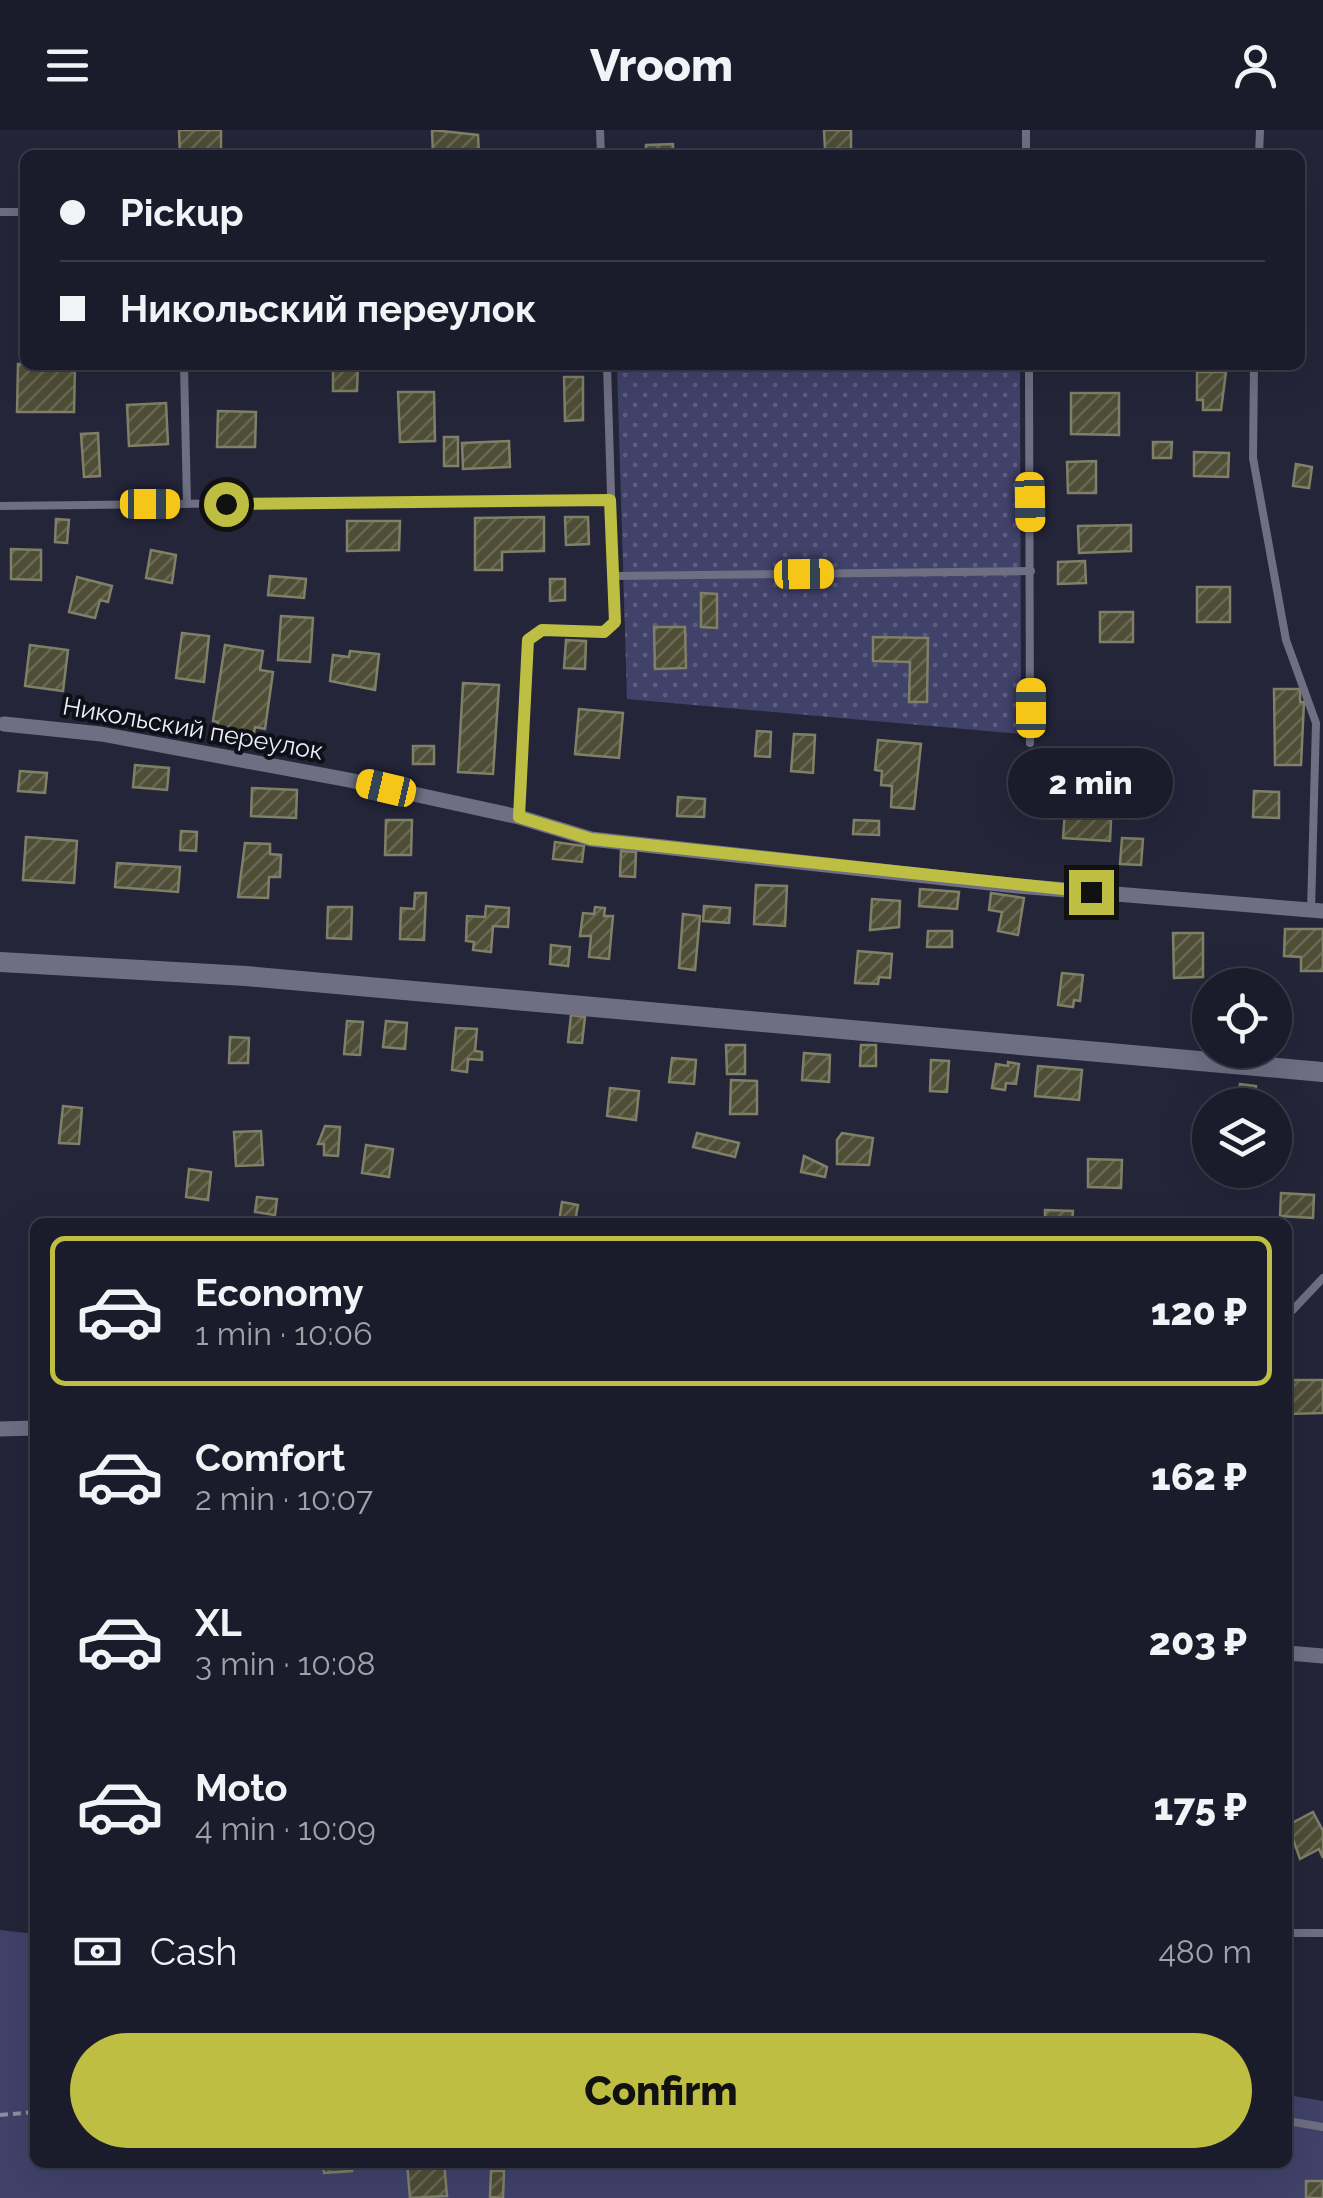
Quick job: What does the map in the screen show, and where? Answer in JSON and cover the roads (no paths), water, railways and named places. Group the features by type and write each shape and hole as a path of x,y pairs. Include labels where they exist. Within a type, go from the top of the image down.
{"street":[{"name":"Никольский переулок","path":"4,724 101,734 519,817 591,839 1018,886 1317,911"},
{"path":"0,962 246,976 1323,1072"},
{"path":"0,1429 30,1428"},
{"path":"1292,1650 1323,1656"}],"lane":[{"path":"184,370 188,504"},
{"path":"519,817 528,640 542,630 604,632 615,622 606,370"},
{"path":"1029,370 1030,743"},
{"path":"1254,370 1252,458 1286,640 1316,723 1317,911"},
{"path":"0,506 610,500"},
{"path":"616,576 1031,571"},
{"path":"1292,1311 1323,1278"},
{"path":"1292,1933 1323,1933"},
{"path":"1292,2122 1323,2127"}]}
